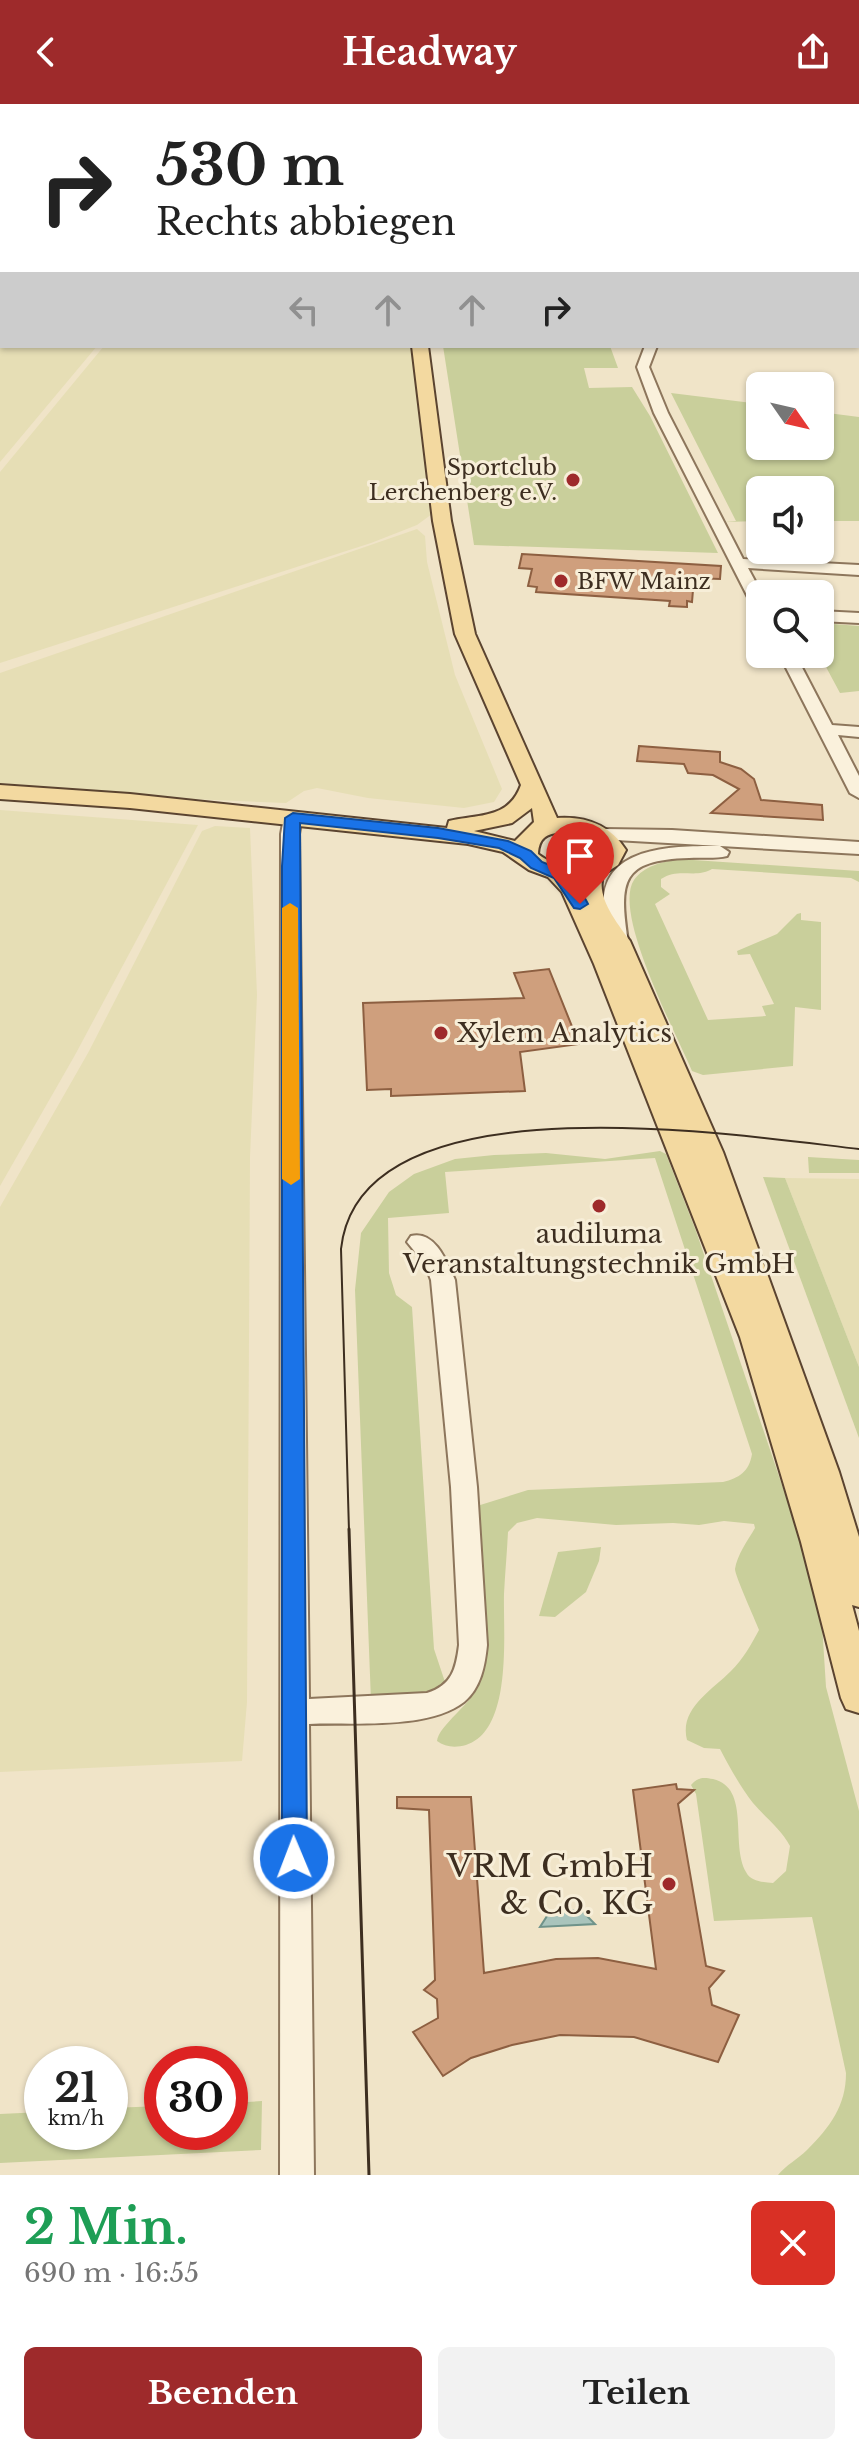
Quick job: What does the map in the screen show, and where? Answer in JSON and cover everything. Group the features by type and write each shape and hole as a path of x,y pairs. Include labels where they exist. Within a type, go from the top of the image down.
{"main road":[{"path":"420,348 442,521 457,601 473,655 546,818 533,839 537,865 556,872 573,889 607,964 755,1337 818,1542 859,1698"},
{"path":"457,601 561,811 604,853"},
{"path":"457,826 489,823 514,813 526,803 533,784"},
{"path":"0,792 130,801 468,837 503,844 533,839 562,825 579,826"},
{"path":"130,801 246,804 362,813 533,839"},
{"path":"556,872 604,853"},
{"path":"604,853 588,883 589,888 604,923 618,941 709,1152 822,1472 859,1593"}],"street":[{"path":"650,348 644,362 661,413 746,580"},
{"path":"737,563 859,570"},
{"path":"834,617 859,618"},
{"path":"794,668 859,793"},
{"path":"824,729 859,732"},
{"path":"293,818 290,866 297,2175"},
{"path":"604,853 672,836 859,848"},
{"path":"604,853 640,847 859,861"},
{"path":"618,941 613,894 625,870 662,854 737,852"},
{"path":"293,1712 427,1706 455,1692 471,1670 473,1645 464,1487 443,1280 435,1261 419,1242"}],"shaded area":[{"path":"0,348 95,348 0,462"},
{"path":"102,348 414,348 432,514 417,525 371,543 0,663 0,472"},
{"path":"417,529 425,536 427,562 455,675 502,789 494,802 464,808 368,798 317,788 304,791 286,803 167,798 0,783 0,673"},
{"path":"0,810 198,825 75,1055 0,1186"},
{"path":"215,826 250,828 257,995 250,1157 247,1702 242,1761 0,1772 0,1207 88,1053 202,831"},
{"path":"785,1178 859,1179 859,1367"}],"green space":[{"name":"Sportclub Lerchenberg e.V.","path":"443,348 611,348 618,368 584,368 589,388 632,387 650,416 718,553 474,545"},
{"path":"671,393 746,402 746,460 834,460 834,414 859,417 859,521 834,521 834,476 746,476 746,521 725,522 736,521"},
{"path":"834,624 859,626 859,691 840,693 827,668 834,668"},
{"path":"678,859 859,871 859,882 851,878 712,869 674,874 661,879 661,887 670,894 655,904 708,1020 766,1016 762,1006 774,1004 750,954 738,955 737,951 777,934 797,914 801,913 801,920 821,922 821,1010 795,1007 793,1066 703,1075 692,1071 649,974 632,919 630,896 634,880 643,871"},
{"path":"660,1151 666,1154 696,1231 805,1553 822,1624 826,1687 859,1811 859,2175 778,2175 823,2133 840,2106 845,2085 846,2073 812,1917 714,1921 696,1794 691,1785 701,1778 713,1779 725,1784 732,1793 738,1818 739,1847 746,1872 751,1878 773,1883 786,1871 790,1846 748,1797 720,1749 704,1748 687,1740 686,1729 692,1710 735,1666 759,1630 735,1569 740,1553 755,1528 754,1524 724,1521 699,1525 616,1525 537,1518 517,1523 508,1532 502,1679 492,1721 481,1736 466,1745 450,1746 437,1741 443,1728 476,1691 483,1670 484,1625 477,1506 528,1490 723,1482 742,1473 751,1460 752,1454 655,1158 445,1172 449,1213 388,1218 389,1273 396,1295 412,1307 434,1649 445,1682 430,1693 371,1701 355,1290 361,1233 389,1192 414,1174 455,1159 546,1153 605,1159"},
{"path":"808,1157 859,1160 859,1173 809,1173"},
{"path":"763,1177 785,1178 859,1367 859,1438"},
{"path":"601,1547 599,1561 586,1592 555,1617 539,1616 558,1552"},
{"path":"262,2101 261,2150 0,2163 0,2114 24,2113 24,2150 128,2150 128,2107 144,2107 144,2150 248,2150 248,2102"}],"water":[{"path":"560,1908 583,1912 595,1924 540,1927 549,1913"}],"building":[{"name":"BFW Mainz","path":"522,554 721,566 720,579 694,578 692,602 687,601 687,607 669,606 670,601 536,592 537,587 528,586 532,569 519,568"},
{"path":"639,746 720,752 720,762 741,769 754,779 761,800 822,805 823,820 711,813 739,789 713,775 688,773 684,764 637,761"},
{"name":"Xylem Analytics","path":"549,969 579,1044 520,1052 525,1091 391,1096 391,1089 367,1090 363,1003 524,998 514,973"},
{"name":"VRM GmbH & Co. KG","path":"676,1784 677,1789 694,1790 678,1804 706,1966 724,1971 709,1988 712,2005 739,2015 718,2062 634,2037 560,2035 471,2058 443,2076 413,2032 438,2018 437,1999 424,1990 435,1980 429,1810 397,1808 397,1797 471,1797 484,1973 556,1959 598,1958 656,1969 633,1790"}],"tram line":[{"path":"349,1531 341,1249 364,1194 414,1158 482,1137 563,1128 649,1129 859,1149"},
{"path":"349,1529 369,2175"}],"slow traffic":[{"path":"290,908 291,1179"}],"place":[{"name":"Sportclub Lerchenberg e.V.","path":"573,480"},
{"name":"BFW Mainz","path":"561,581"},
{"name":"Xylem Analytics","path":"441,1033"},
{"name":"audiluma Veranstaltungstechnik GmbH","path":"599,1206"},
{"name":"VRM GmbH & Co. KG","path":"669,1884"}],"route":[{"path":"294,1858 290,866 293,818 438,833 503,844 526,854 537,865 559,874 573,889 580,904"}]}
